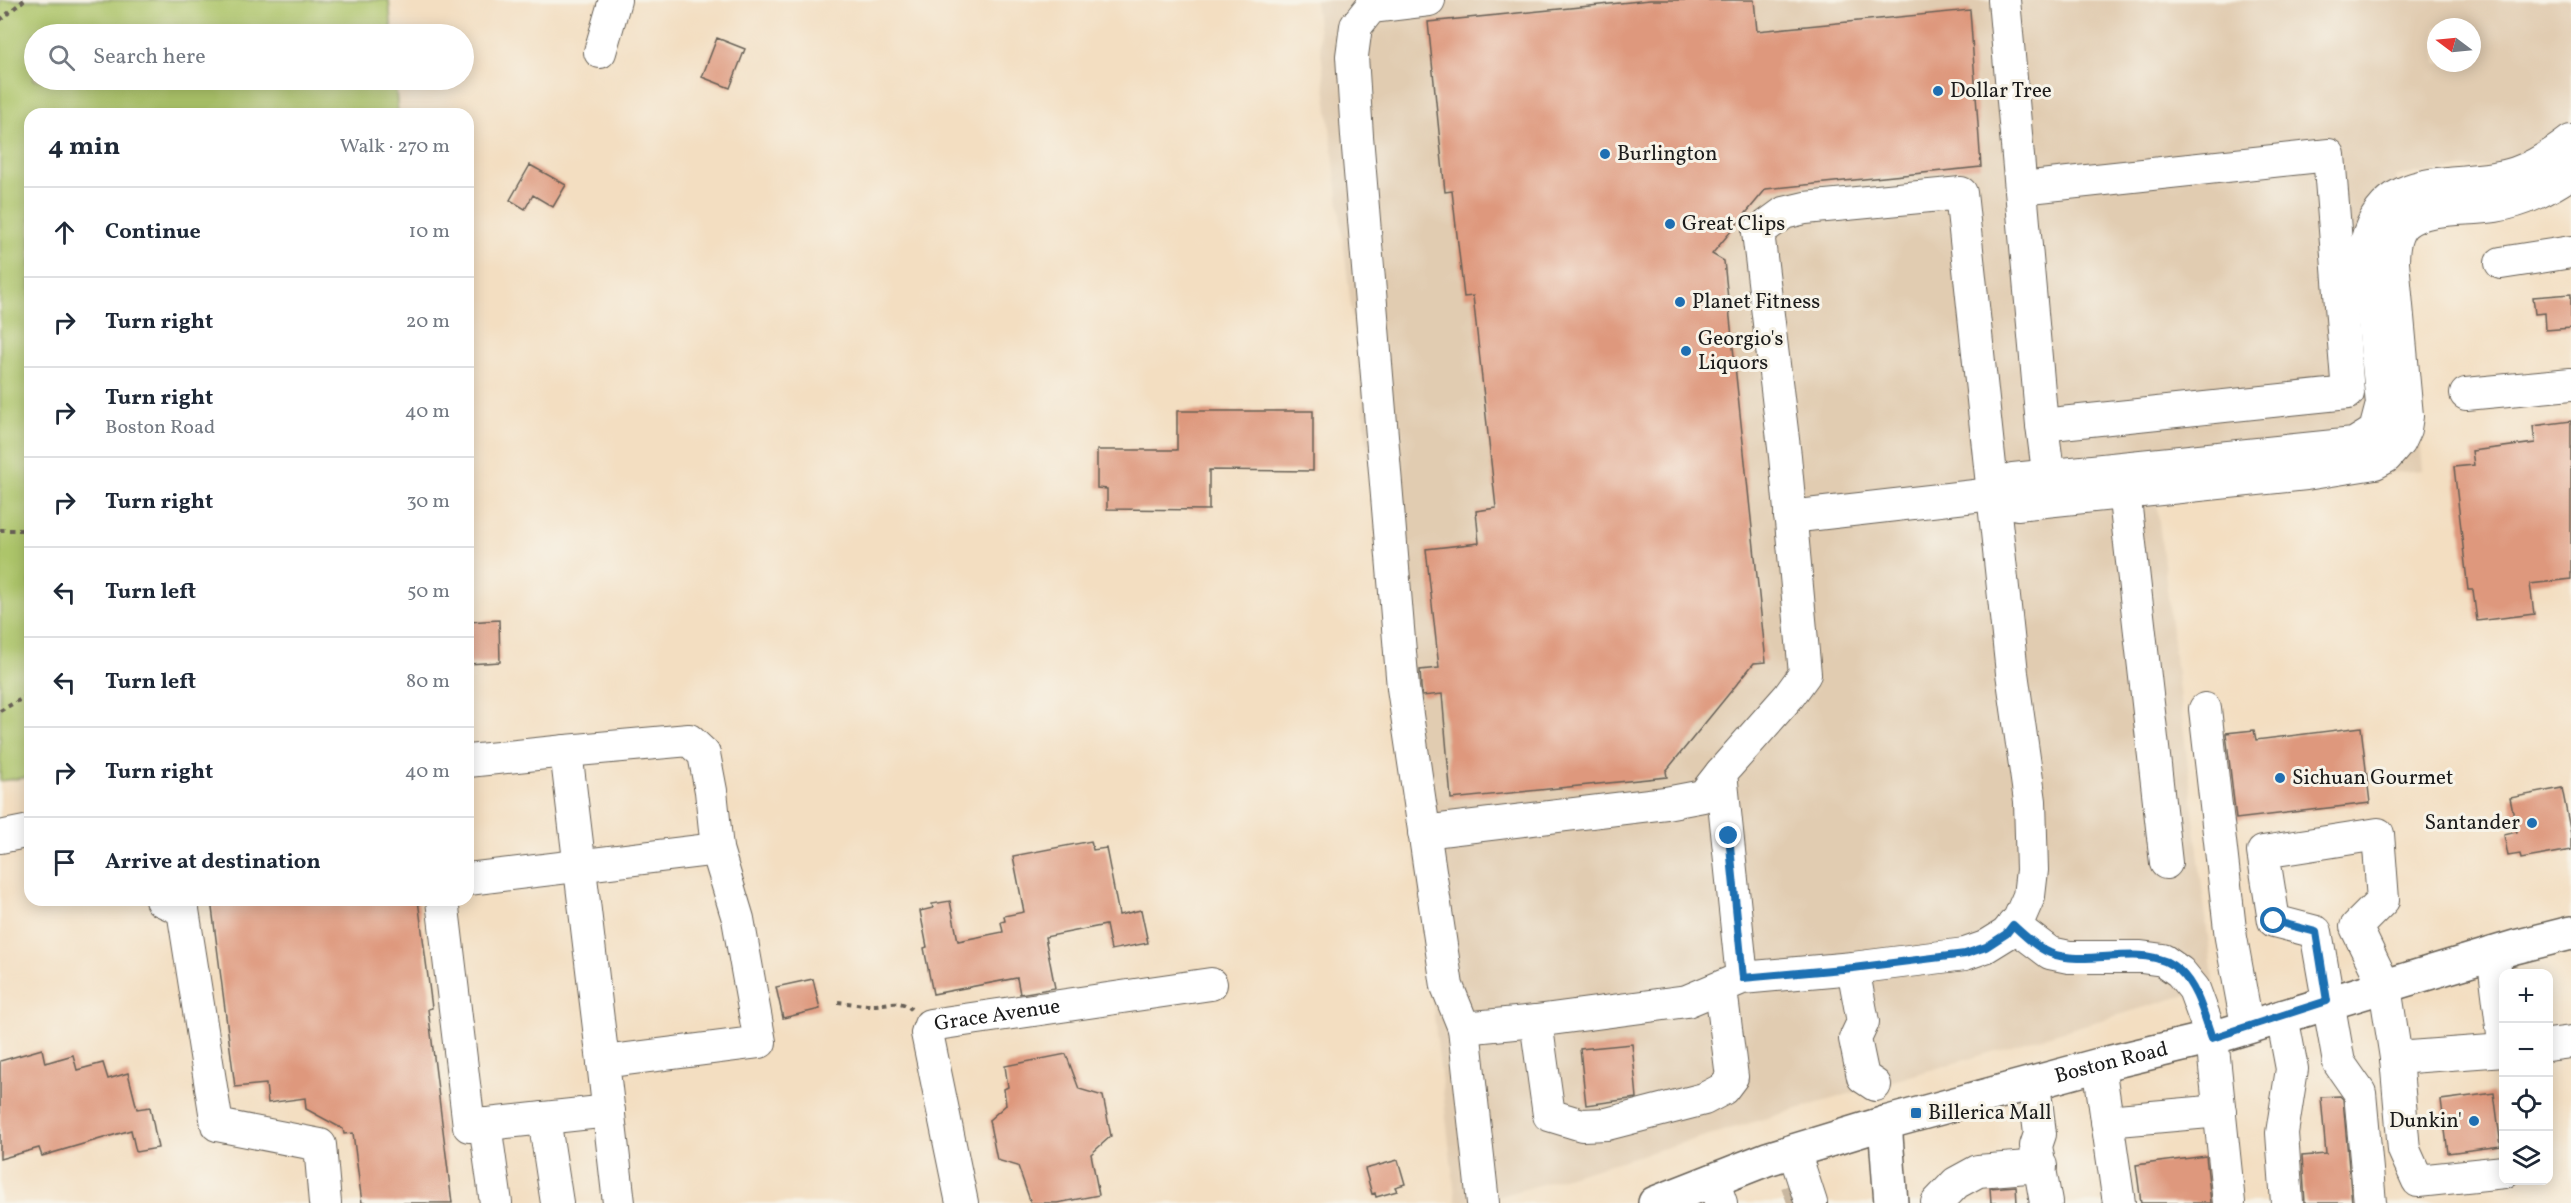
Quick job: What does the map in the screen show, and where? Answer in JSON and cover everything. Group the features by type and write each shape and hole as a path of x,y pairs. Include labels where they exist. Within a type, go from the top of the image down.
{"main road":[{"name":"Boston Road","path":"1655,1203 1717,1192 1794,1151 1885,1123 2099,1065 2212,1038 2327,1001 2385,987 2493,953 2571,933"},
{"path":"1885,1123 1891,1203"}],"street":[{"path":"600,52 615,0"},
{"path":"1429,0 1371,7 1356,26 1352,56 1403,688 1447,986 1464,1028 1483,1203"},
{"path":"2004,0 2042,425 2050,488"},
{"path":"2385,229 2391,200 2404,191 2418,186 2494,178 2515,173 2556,153 2571,141"},
{"path":"2021,188 2329,155 2348,393 2042,425"},
{"path":"1790,517 1996,493 2013,479 2050,488 2122,480 2306,474 2375,463 2386,457 2366,243 2385,229 2430,213 2495,207 2524,200 2544,191 2571,173"},
{"path":"1424,832 1666,803 1703,796 1789,696 1805,674 1758,232 1784,213 1805,208 1960,193 1996,493 2019,736 2030,801 2032,870 2029,896 2013,925 2006,934 1986,947 1965,954 1732,983 1687,1001 1536,1022 1464,1028"},
{"path":"2333,210 2385,229"},
{"path":"2501,263 2571,252"},
{"path":"2466,394 2571,384"},
{"path":"2122,480 2166,863"},
{"path":"2205,709 2231,938 2247,1025"},
{"path":"474,760 689,740 704,754 711,791 717,849 738,919 760,1042 603,1062"},
{"path":"566,751 619,1203"},
{"path":"1536,1022 1549,1115 1582,1125 1607,1124 1704,1099 1723,1089 1732,1077 1732,983 1721,774"},
{"path":"0,837 24,832"},
{"path":"2378,834 2383,900 2356,927 2316,932 2274,921 2263,852 2378,834"},
{"path":"474,878 717,849"},
{"path":"174,906 183,910 217,1125 320,1145 325,1203"},
{"path":"443,906 469,1125 609,1111"},
{"path":"2013,925 2031,941 2050,953 2069,957 2141,957 2163,960 2180,972 2194,989 2212,1038 2229,1203"},
{"path":"2356,927 2385,987 2396,1058 2404,1150 2418,1181 2499,1173"},
{"path":"2316,932 2339,1063 2360,1093 2370,1203"},
{"path":"2493,953 2501,1023"},
{"path":"1853,968 1863,1022 1855,1039 1863,1077 1875,1085 1885,1123"},
{"name":"Grace Avenue","path":"962,1203 927,1033 930,1025 1211,984"},
{"path":"2282,1016 2292,1069 2282,1133 2287,1203"},
{"path":"2553,1044 2571,1042"},
{"path":"2396,1058 2499,1050"},
{"path":"2099,1065 2120,1203"},
{"path":"2022,1086 2025,1139 2038,1156 2046,1203"},
{"path":"2108,1121 2220,1111"},
{"path":"544,1118 557,1203"},
{"path":"485,1124 496,1203"},
{"path":"1794,1151 1816,1201"},
{"path":"1937,1203 1956,1184 1978,1171 2004,1167 2038,1156"}],"path":[{"path":"0,20 24,0"},
{"path":"0,530 23,530"},
{"path":"0,711 24,697"},
{"path":"838,1002 873,1005 892,1002 906,1004 930,1025"}],"shaded area":[{"name":"Billerica Mall","path":"1315,0 2571,0 2571,157 2396,176 2423,470 2156,496 2214,987 1477,1203 1456,1203"}],"green space":[{"path":"0,0 389,0 391,24 24,24 24,90 396,90 397,108 24,108 24,778 0,781"}],"building":[{"path":"1650,0 1754,0 1757,31 1970,10 1981,167 1766,189 1712,254 1724,261 1766,662 1754,663 1666,771 1667,777 1451,799 1442,694 1422,696 1420,670 1439,668 1426,549 1479,543 1476,511 1496,508 1473,296 1464,297 1452,191 1445,192 1428,22"},
{"path":"717,38 745,49 730,88 702,77"},
{"path":"530,165 566,185 553,207 533,195 525,209 510,200"},
{"path":"2571,294 2571,328 2546,330 2545,313 2535,314 2533,297"},
{"path":"1177,411 1313,411 1313,471 1209,470 1209,510 1107,509 1107,489 1097,488 1097,450 1177,450"},
{"path":"2571,421 2571,579 2530,584 2534,614 2477,621 2473,590 2468,590 2454,467 2474,465 2472,451 2535,443 2533,426"},
{"path":"499,620 500,662 474,664 474,622"},
{"path":"2361,727 2370,803 2236,819 2226,733 2254,730 2256,740"},
{"path":"2562,788 2571,834 2571,850 2521,859 2520,854 2508,856 2504,835 2517,832 2510,798"},
{"path":"1091,841 1093,850 1106,848 1119,915 1141,910 1148,943 1111,950 1106,925 1045,937 1055,988 1020,994 1017,978 933,994 920,911 933,908 932,904 950,901 958,941 1003,932 1001,922 1005,921 1004,916 1024,912 1013,856"},
{"path":"212,906 419,906 432,1008 428,1009 452,1203 362,1203 353,1133 344,1134 343,1129 306,1109 305,1098 268,1103 266,1084 235,1087"},
{"path":"813,979 820,1009 783,1018 776,987"},
{"path":"1632,1044 1637,1098 1586,1105 1580,1049"},
{"path":"42,1049 45,1063 73,1055 77,1070 103,1063 108,1079 128,1073 137,1109 150,1107 158,1148 136,1152 131,1130 42,1156 39,1148 0,1159 0,1061"},
{"path":"1066,1054 1079,1089 1103,1096 1111,1136 1091,1154 1099,1195 1057,1203 1031,1203 1018,1166 997,1160 989,1120 1006,1105 1004,1089 1008,1087 1005,1066"},
{"name":"Dunkin'","path":"2494,1093 2499,1146 2448,1153 2441,1100"},
{"path":"2340,1096 2343,1099 2352,1203 2305,1203 2302,1156 2326,1154 2321,1097"},
{"path":"2206,1156 2211,1203 2141,1203 2136,1165"},
{"path":"1398,1160 1405,1184 1395,1187 1397,1191 1376,1197 1375,1193 1372,1194 1365,1169"},
{"path":"2016,1186 2017,1203 1991,1203 1990,1188"}],"tunnel":[{"path":"1787,1203 1795,1200"}],"place":[{"name":"Dollar Tree","path":"1938,91"},
{"name":"Burlington","path":"1605,154"},
{"name":"Great Clips","path":"1670,224"},
{"name":"Planet Fitness","path":"1680,302"},
{"name":"Georgio's Liquors","path":"1686,351"},
{"name":"Sichuan Gourmet","path":"2280,778"},
{"name":"Santander","path":"2532,823"},
{"name":"Billerica Mall","path":"1916,1113"},
{"name":"Dunkin'","path":"2474,1121"}],"route":[{"path":"1729,836 1743,978 1853,968 1965,954 1986,947 2006,934 2013,925 2031,941 2050,953 2069,957 2141,957 2163,960 2180,972 2194,989 2212,1038 2327,1001 2316,932 2274,921"}]}
